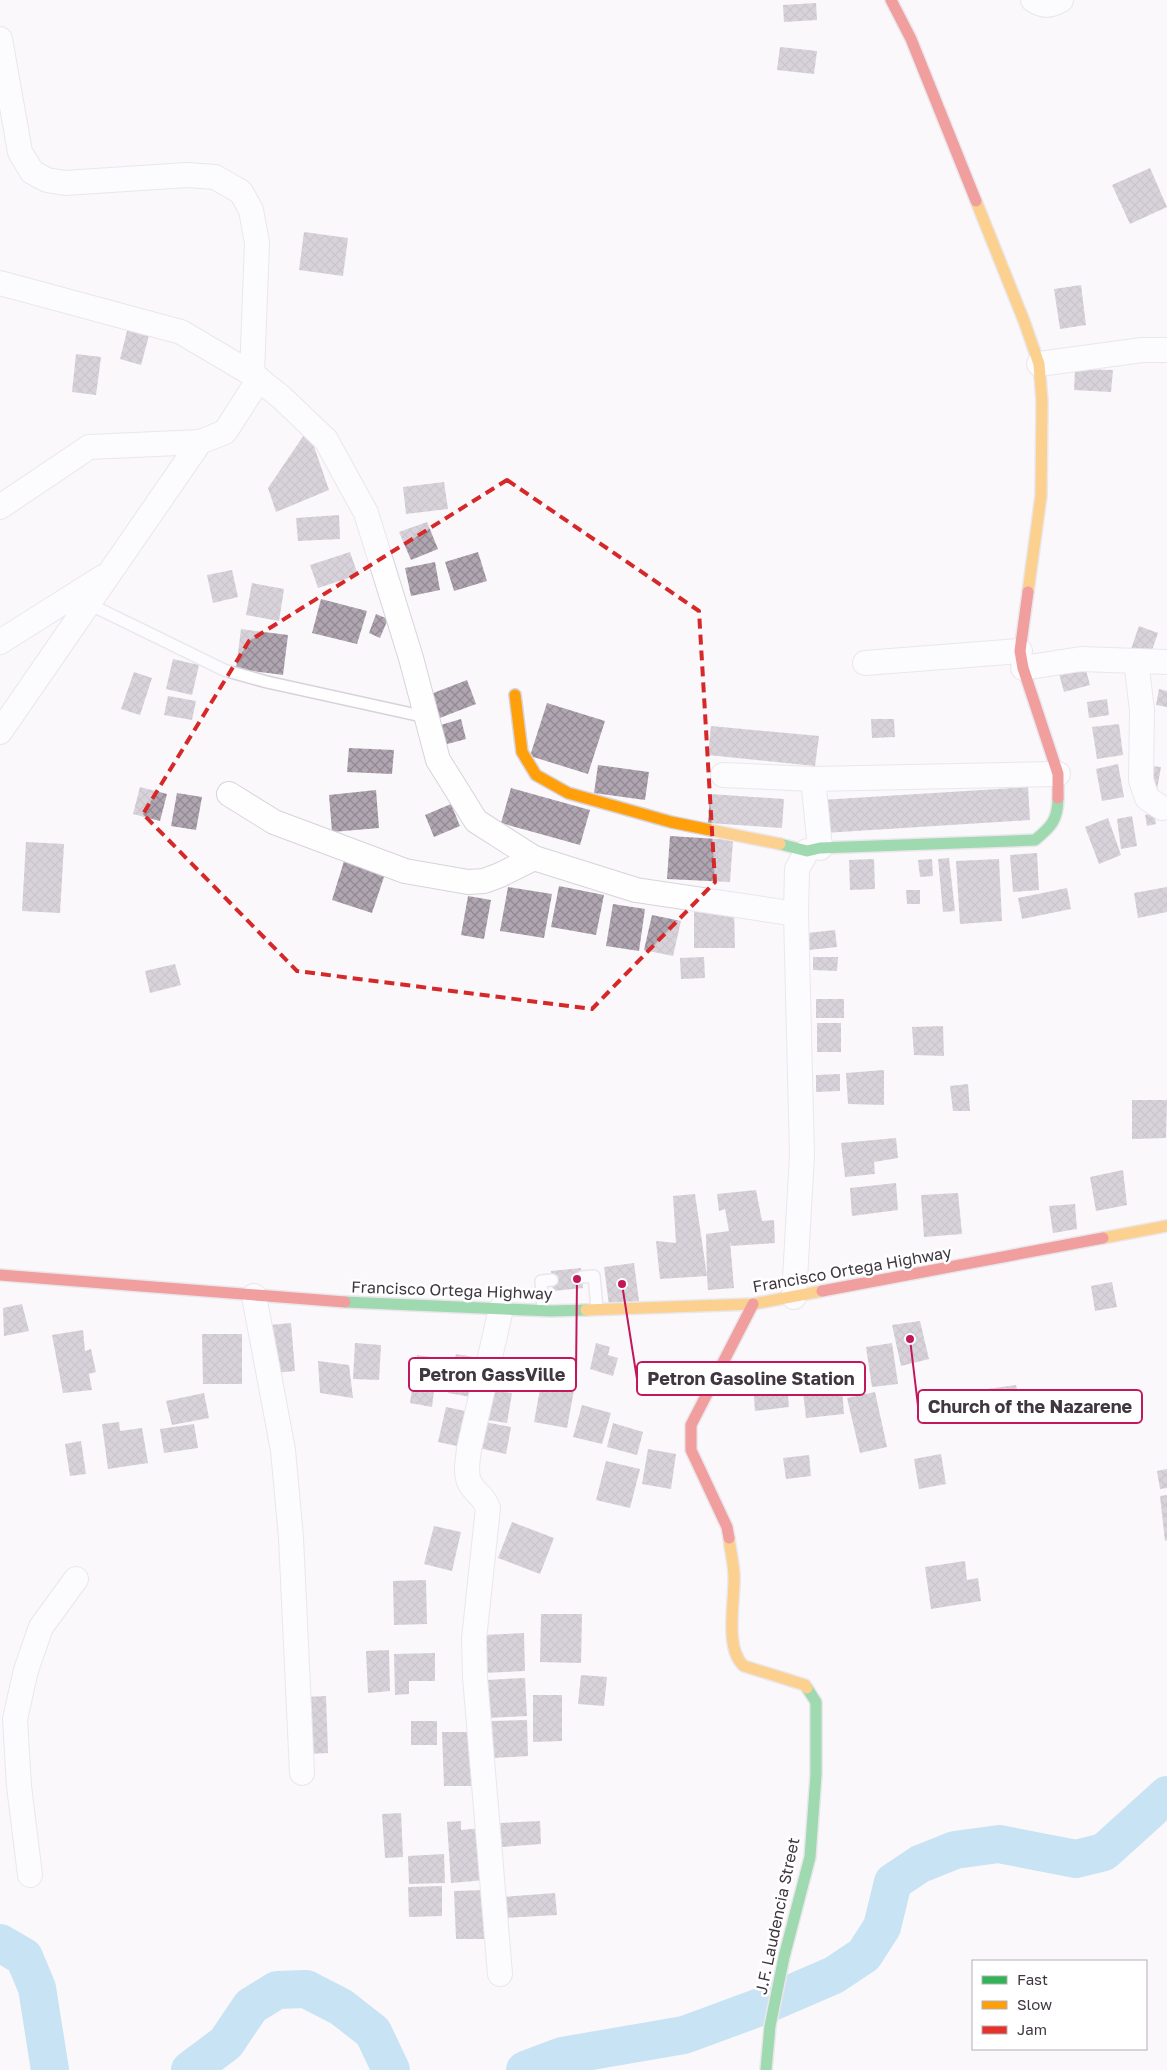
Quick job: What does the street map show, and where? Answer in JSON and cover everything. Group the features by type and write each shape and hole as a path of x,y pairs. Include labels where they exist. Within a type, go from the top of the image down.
{"street":[{"path":"515,695 522,752 536,774 568,793 671,822 813,849 1035,840 1051,827 1058,809 1058,774 1022,660 1041,496 1042,401 1039,364 1024,320 911,39 891,0"},
{"path":"1033,0 1046,6 1061,0"},
{"path":"0,38 20,152 32,172 47,180 65,183 187,175 215,177 241,192 251,210 257,243 255,377 225,432 200,442 89,447 0,507"},
{"path":"0,283 181,332 255,377 282,397 326,440 366,513 411,658 438,760 476,821 534,858 636,890 796,914"},
{"path":"1039,364 1142,350 1167,350"},
{"path":"0,732 200,442"},
{"path":"0,642 111,572"},
{"path":"865,662 1081,659 1167,662"},
{"path":"1136,661 1142,718 1141,780 1147,798 1162,808"},
{"path":"723,775 813,779 1058,774"},
{"path":"794,1297 802,1155 796,914 797,869 813,849 813,779"},
{"path":"229,794 274,822 405,870 468,882 484,881 534,858"},
{"name":"Francisco Ortega Highway","path":"0,1275 381,1305 543,1311 753,1304 1167,1226"},
{"path":"254,1296 282,1450 291,1538 302,1773"},
{"name":"J.F. Laudencia Street","path":"753,1304 691,1425 690,1439 696,1462 727,1527 734,1575 732,1640 738,1660 744,1666 805,1685 816,1702 816,1776 810,1857 784,1957 770,2026 766,2070"},
{"path":"500,1974 475,1677 474,1638 488,1508 484,1498 471,1485 467,1468 469,1449 501,1309"},
{"path":"30,1875 19,1786 7,1718 41,1627 76,1579"}],"lane":[{"path":"89,604 224,670 267,682 426,716"},
{"path":"582,1277 594,1276 597,1309"},
{"path":"543,1311 541,1281 552,1280"}],"highlighted area":[{"path":"507,480 699,611 715,882 592,1009 297,971 143,814 249,641"}],"building":[{"path":"816,3 817,20 784,22 783,5"},
{"path":"780,47 817,51 814,74 777,70"},
{"path":"1150,168 1167,207 1130,224 1112,185"},
{"path":"304,232 348,238 343,276 299,270"},
{"path":"1081,285 1086,325 1060,329 1054,289"},
{"path":"129,323 151,328 141,365 120,359"},
{"path":"76,354 101,357 96,395 72,392"},
{"path":"1075,369 1113,370 1111,392 1074,390"},
{"path":"308,429 329,490 276,512 268,488"},
{"path":"444,482 448,509 406,514 403,487"},
{"path":"339,515 340,539 298,541 296,518"},
{"path":"427,522 438,549 411,560 399,532"},
{"path":"350,552 358,575 318,588 310,565"},
{"path":"478,552 487,581 454,591 445,562"},
{"path":"435,562 440,590 411,596 405,568"},
{"path":"232,570 238,597 213,603 207,575"},
{"path":"252,583 284,589 279,621 246,615"},
{"path":"321,599 367,611 357,644 312,633"},
{"path":"376,614 388,619 380,638 369,633"},
{"path":"1139,626 1158,633 1150,656 1131,649"},
{"path":"241,629 288,635 283,675 236,669"},
{"path":"173,659 199,665 192,695 166,689"},
{"path":"1084,663 1090,685 1064,692 1058,670"},
{"path":"134,672 152,678 140,715 121,709"},
{"path":"467,680 476,704 432,721 423,697"},
{"path":"1159,689 1167,691 1167,707 1156,705"},
{"path":"168,696 196,701 192,720 164,715"},
{"path":"1107,699 1109,715 1089,718 1087,702"},
{"path":"547,703 605,721 588,774 530,756"},
{"path":"461,719 466,739 440,746 434,727"},
{"path":"871,719 894,719 895,737 872,738"},
{"path":"1119,724 1123,755 1097,759 1092,727"},
{"path":"711,726 819,736 815,766 708,755"},
{"path":"349,748 394,750 392,774 347,772"},
{"path":"1118,764 1124,797 1102,801 1096,769"},
{"path":"598,765 649,772 645,800 594,793"},
{"path":"1152,766 1161,767 1157,789 1148,787"},
{"path":"140,787 167,794 160,821 133,814"},
{"path":"1028,787 1030,820 824,833 821,800"},
{"path":"511,788 590,810 580,845 501,823"},
{"path":"376,790 379,828 332,832 329,795"},
{"path":"177,793 202,797 196,830 171,826"},
{"path":"710,794 784,799 782,828 708,823"},
{"path":"451,804 460,826 434,837 425,815"},
{"path":"1154,813 1156,824 1147,826 1145,815"},
{"path":"1132,816 1137,846 1121,849 1117,819"},
{"path":"1108,818 1121,855 1099,864 1085,827"},
{"path":"670,836 733,840 730,882 667,879"},
{"path":"26,842 64,844 60,913 22,911"},
{"path":"1037,853 1039,890 1013,892 1010,855"},
{"path":"345,858 386,871 372,913 332,900"},
{"path":"949,858 955,911 943,912 938,859"},
{"path":"874,859 875,889 850,890 849,860"},
{"path":"932,859 933,876 920,877 918,860"},
{"path":"999,859 1002,921 960,924 956,861"},
{"path":"559,886 604,895 596,935 551,927"},
{"path":"508,887 552,894 544,938 500,931"},
{"path":"1167,887 1167,912 1138,918 1134,893"},
{"path":"1067,888 1071,909 1022,919 1018,898"},
{"path":"906,890 920,890 920,904 907,904"},
{"path":"468,896 491,900 484,939 461,935"},
{"path":"613,904 645,909 639,951 606,946"},
{"path":"734,907 735,948 694,948 694,908"},
{"path":"652,915 681,921 673,956 644,950"},
{"path":"835,930 837,947 809,950 807,933"},
{"path":"704,957 705,978 681,979 680,958"},
{"path":"813,957 838,957 837,971 813,970"},
{"path":"175,964 181,985 150,993 145,971"},
{"path":"816,999 844,999 844,1018 816,1018"},
{"path":"817,1023 841,1023 841,1052 817,1052"},
{"path":"943,1026 944,1056 914,1055 912,1027"},
{"path":"884,1070 884,1105 848,1104 846,1073"},
{"path":"840,1074 840,1091 816,1092 816,1075"},
{"path":"968,1084 970,1111 953,1111 950,1086"},
{"path":"1132,1100 1167,1100 1166,1138 1132,1139"},
{"path":"896,1138 898,1158 874,1162 875,1174 845,1177 841,1143"},
{"path":"1123,1170 1127,1205 1096,1211 1090,1177"},
{"path":"896,1183 898,1210 852,1216 850,1188"},
{"path":"756,1190 762,1221 774,1220 775,1243 731,1246 730,1241 734,1288 708,1290 706,1234 729,1231 725,1209 719,1211 717,1194"},
{"path":"958,1193 962,1234 924,1237 921,1195"},
{"path":"695,1194 707,1276 660,1279 656,1241 676,1243 673,1196"},
{"path":"1075,1204 1077,1229 1053,1233 1049,1206"},
{"path":"634,1263 639,1301 609,1305 604,1267"},
{"path":"581,1268 583,1288 553,1291 551,1271"},
{"path":"1112,1282 1117,1307 1095,1311 1091,1286"},
{"path":"22,1304 29,1331 4,1336 3,1308"},
{"path":"920,1321 929,1359 901,1366 892,1325"},
{"path":"291,1323 295,1371 274,1373 270,1325"},
{"path":"83,1330 85,1351 91,1349 96,1372 89,1374 92,1390 63,1393 52,1335"},
{"path":"202,1334 242,1334 242,1384 203,1384"},
{"path":"355,1343 381,1345 379,1380 353,1379"},
{"path":"596,1343 610,1347 608,1355 618,1358 613,1376 590,1369"},
{"path":"892,1343 898,1384 872,1387 866,1347"},
{"path":"456,1354 485,1359 477,1398 448,1393"},
{"path":"417,1355 438,1358 432,1407 410,1403"},
{"path":"318,1361 349,1365 353,1398 320,1393"},
{"path":"785,1365 789,1407 755,1411 753,1386 742,1388 740,1369"},
{"path":"541,1384 574,1390 567,1428 534,1422"},
{"path":"1016,1385 1020,1405 986,1412 980,1390"},
{"path":"842,1388 844,1414 806,1418 803,1392"},
{"path":"486,1389 512,1393 507,1423 481,1419"},
{"path":"875,1392 887,1447 860,1453 847,1398"},
{"path":"204,1393 209,1418 172,1425 166,1401"},
{"path":"582,1405 611,1413 602,1444 573,1437"},
{"path":"446,1407 470,1412 462,1447 438,1442"},
{"path":"479,1421 511,1427 506,1454 474,1447"},
{"path":"119,1422 120,1431 142,1428 148,1463 108,1469 102,1424"},
{"path":"613,1423 643,1432 637,1455 607,1447"},
{"path":"194,1424 198,1448 164,1453 160,1429"},
{"path":"81,1441 86,1474 70,1476 65,1444"},
{"path":"648,1449 676,1454 671,1489 642,1484"},
{"path":"941,1454 946,1484 919,1489 914,1459"},
{"path":"809,1455 811,1476 786,1479 783,1458"},
{"path":"606,1461 640,1469 630,1508 596,1500"},
{"path":"1167,1469 1167,1488 1160,1489 1157,1471"},
{"path":"1167,1495 1167,1540 1165,1541 1160,1496"},
{"path":"512,1522 554,1538 540,1574 498,1558"},
{"path":"434,1526 461,1532 452,1571 424,1564"},
{"path":"965,1561 967,1580 978,1578 981,1601 931,1609 925,1567"},
{"path":"426,1580 427,1624 394,1625 393,1581"},
{"path":"541,1614 582,1614 581,1663 540,1662"},
{"path":"524,1633 525,1671 483,1673 482,1635"},
{"path":"389,1650 390,1691 368,1693 366,1651"},
{"path":"435,1653 435,1681 409,1681 409,1694 395,1695 394,1654"},
{"path":"581,1675 607,1677 604,1706 578,1704"},
{"path":"525,1678 527,1716 488,1718 486,1680"},
{"path":"533,1695 562,1695 562,1741 533,1742"},
{"path":"326,1696 328,1753 307,1754 305,1697"},
{"path":"527,1720 528,1756 493,1758 492,1721"},
{"path":"411,1721 437,1721 437,1745 411,1745"},
{"path":"442,1732 472,1732 473,1786 444,1786"},
{"path":"401,1813 403,1857 385,1858 382,1814"},
{"path":"461,1821 461,1830 482,1828 485,1880 451,1883 447,1822"},
{"path":"540,1821 541,1844 502,1847 500,1823"},
{"path":"444,1854 445,1883 409,1884 408,1856"},
{"path":"442,1886 442,1916 409,1917 408,1887"},
{"path":"486,1890 488,1939 456,1939 454,1891"},
{"path":"555,1893 557,1915 505,1918 503,1897"}],"waterway":[{"path":"525,2070 562,2056 684,2035 760,2007 834,1975 864,1955 882,1927 893,1882 920,1864 955,1850 999,1844 1076,1859 1104,1852 1167,1795"},
{"path":"0,1943 24,1957 37,1988 50,2070"},
{"path":"190,2070 226,2043 251,2006 277,1990 306,1989 341,2007 373,2032 391,2070"}],"traffic: fast":[{"path":"780,844 807,851 820,848 1035,840 1055,818 1058,798"},
{"path":"345,1302 551,1311 586,1310"},
{"path":"766,2070 770,2026 784,1957 810,1857 816,1775 816,1702 807,1688"}],"traffic: slow":[{"path":"976,201 1024,321 1039,364 1042,401 1041,496 1028,592"},
{"path":"515,695 522,752 536,775 568,793 671,822 780,844"},
{"path":"1103,1238 1167,1226"},
{"path":"586,1310 753,1304 822,1291"},
{"path":"729,1538 734,1576 732,1637 738,1658 744,1666 805,1685 807,1688"}],"traffic: jam":[{"path":"891,0 911,39 976,201"},
{"path":"1028,592 1020,651 1023,668 1058,774 1058,798"},
{"path":"822,1291 1103,1238"},
{"path":"0,1275 345,1302"},
{"path":"729,1538 727,1527 691,1450 691,1425 753,1304"}],"place":[{"name":"Petron GassVille","path":"577,1279"},
{"name":"Petron Gasoline Station","path":"622,1284"},
{"name":"Church of the Nazarene","path":"910,1339"}]}
